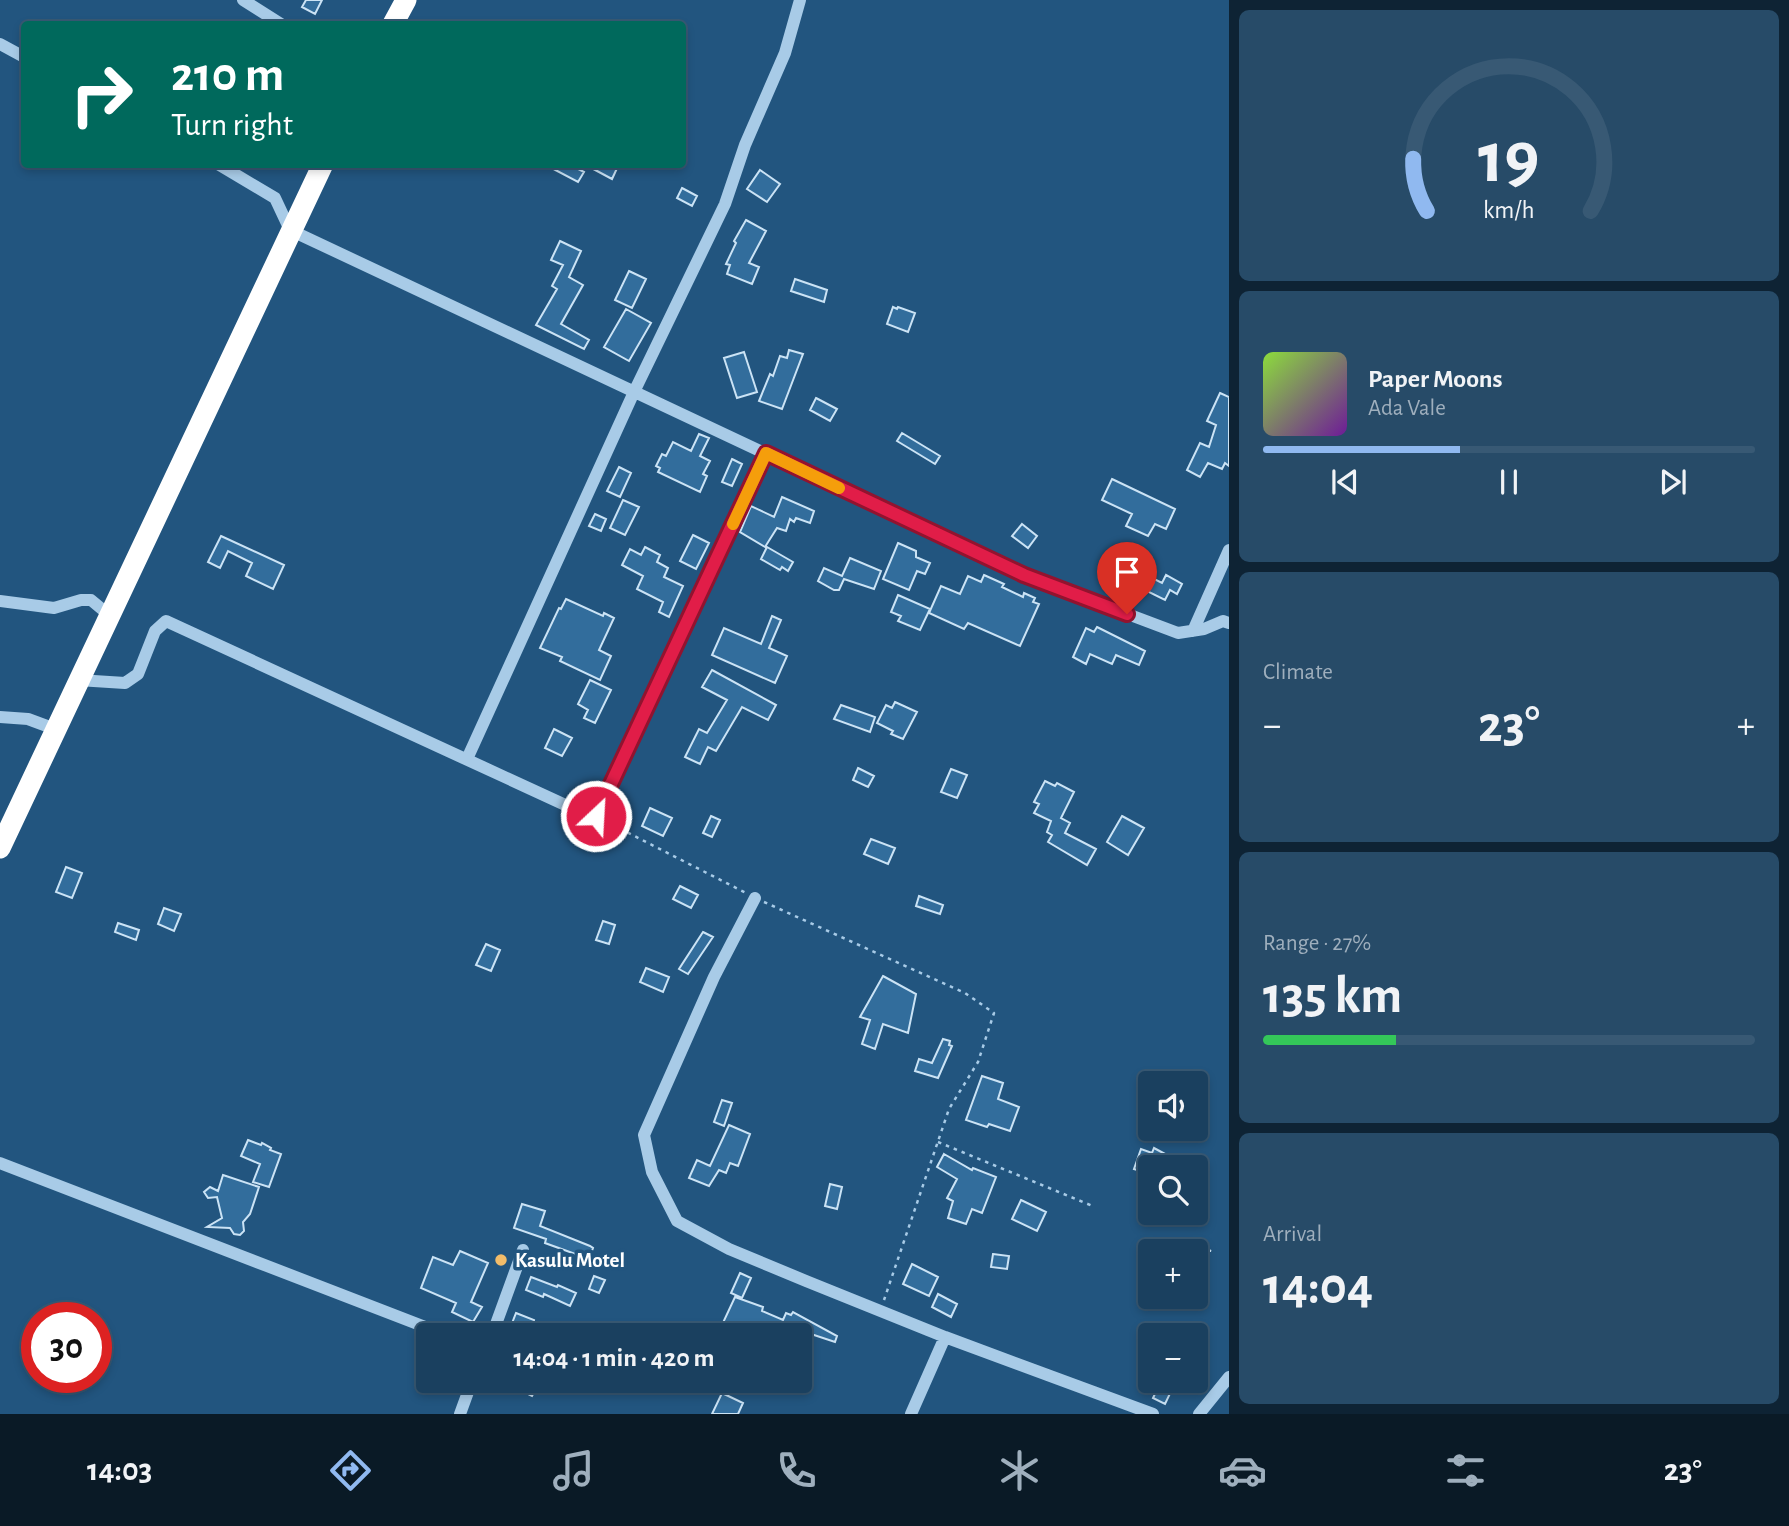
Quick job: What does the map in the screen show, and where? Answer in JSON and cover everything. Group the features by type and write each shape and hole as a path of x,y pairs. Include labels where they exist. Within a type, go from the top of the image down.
{"highway":[{"path":"395,21 406,0"},
{"path":"0,847 321,168"}],"street":[{"path":"243,0 276,21"},
{"path":"467,760 634,392 725,204 745,145 785,53 800,0"},
{"path":"0,44 21,55"},
{"path":"225,168 275,198 290,230 1024,575 1178,633 1205,629 1223,621 1229,623"},
{"path":"78,680 125,683 138,674 155,631 166,621 467,760 596,816 766,453"},
{"path":"1193,631 1229,550"},
{"path":"0,601 54,608 91,600 108,615"},
{"path":"0,717 29,719 55,729"},
{"path":"755,898 713,977 644,1135 652,1172 677,1221 729,1249 945,1337 1153,1414"},
{"path":"0,1163 416,1323"},
{"path":"496,1323 523,1250"},
{"path":"911,1414 945,1337"},
{"path":"1199,1414 1229,1377"},
{"path":"460,1414 468,1393"}],"path":[{"path":"881,1310 949,1108 978,1062 994,1013 965,993 919,973"},
{"path":"938,1142 1096,1207"}],"building":[{"path":"306,0 322,0 315,14 302,7"},
{"path":"552,168 576,168 584,172 578,182"},
{"path":"591,168 617,168 612,179"},
{"path":"760,170 780,184 767,202 747,189"},
{"path":"682,188 697,196 692,206 677,198"},
{"path":"746,220 766,231 749,263 759,267 752,284 727,274 730,265 726,264 736,243 734,241"},
{"path":"560,241 581,251 569,277 583,285 561,324 589,340 584,349 536,325 557,289 552,286 563,265 551,260"},
{"path":"629,271 646,279 632,308 615,300"},
{"path":"795,279 827,290 824,302 791,291"},
{"path":"893,307 915,313 908,332 887,324"},
{"path":"626,309 651,323 629,361 604,347"},
{"path":"789,350 803,354 782,409 759,401 770,374 773,376 780,356 787,358"},
{"path":"744,352 757,392 737,398 724,358"},
{"path":"1220,393 1229,397 1229,466 1225,463 1222,469 1208,463 1200,477 1187,470 1200,443 1209,447 1216,425 1207,421"},
{"path":"816,398 837,409 830,421 810,410"},
{"path":"902,433 940,456 935,464 897,441"},
{"path":"699,434 709,438 700,456 710,461 703,474 707,476 700,492 658,472 660,468 656,466 662,454 666,456 673,442 691,451"},
{"path":"732,459 742,464 732,486 722,482"},
{"path":"619,467 631,473 620,497 607,491"},
{"path":"1112,479 1175,509 1166,529 1155,524 1148,536 1126,526 1132,514 1102,500"},
{"path":"782,497 814,511 810,523 796,518 794,522 790,519 786,531 777,528 765,547 740,532 751,506 774,517"},
{"path":"623,500 639,507 625,535 610,528"},
{"path":"595,514 606,519 601,531 589,526"},
{"path":"1022,524 1037,536 1028,548 1012,536"},
{"path":"693,535 709,543 696,569 680,561"},
{"path":"221,536 284,565 273,589 246,576 252,563 228,551 220,568 208,562"},
{"path":"898,543 916,551 916,557 930,563 925,574 917,571 909,590 883,579"},
{"path":"645,547 660,555 657,562 668,568 664,577 683,586 669,617 659,612 663,602 637,589 643,576 622,565 630,549 641,555"},
{"path":"767,547 793,562 788,571 782,567 780,570 761,559"},
{"path":"1133,549 1151,557 1144,574 1162,583 1166,575 1182,584 1177,594 1170,590 1165,600 1137,586 1135,589 1125,584 1128,580 1117,575"},
{"path":"850,558 881,571 874,589 844,579 839,590 834,590 818,581 824,568 842,576"},
{"path":"984,575 1023,597 1024,593 1035,598 1033,602 1039,604 1020,646 968,623 964,629 929,613 941,586 960,594 968,576 981,582"},
{"path":"898,595 930,609 920,630 898,621 901,616 891,612"},
{"path":"566,599 603,616 604,613 614,618 599,650 611,656 600,680 560,661 562,657 540,648"},
{"path":"772,616 781,620 769,648 787,656 775,683 712,655 724,628 761,644"},
{"path":"1097,627 1145,651 1139,665 1116,655 1112,664 1090,654 1086,664 1073,657 1086,628 1094,632"},
{"path":"712,670 776,705 768,720 742,707 716,751 708,747 700,764 685,757 699,729 707,733 727,700 702,687"},
{"path":"590,680 611,690 595,723 584,718 588,710 578,704"},
{"path":"895,702 917,712 903,739 877,723 886,705 892,708"},
{"path":"841,705 875,717 870,732 834,719"},
{"path":"554,729 572,738 562,756 545,748"},
{"path":"858,768 874,776 868,787 853,780"},
{"path":"951,769 967,775 957,798 941,792"},
{"path":"1045,781 1055,786 1057,783 1074,792 1061,818 1070,823 1065,833 1096,849 1087,865 1048,842 1052,835 1047,832 1051,821 1034,813 1039,804 1034,802"},
{"path":"650,808 672,818 663,836 642,826"},
{"path":"711,816 720,820 712,837 703,833"},
{"path":"1122,816 1144,828 1128,855 1107,842"},
{"path":"871,839 895,848 888,864 864,854"},
{"path":"66,867 82,873 72,898 56,892"},
{"path":"680,886 698,895 691,908 673,899"},
{"path":"919,896 943,905 940,914 916,906"},
{"path":"164,908 181,914 174,931 158,924"},
{"path":"603,921 615,925 609,944 596,940"},
{"path":"118,923 139,930 136,940 115,932"},
{"path":"703,932 713,937 688,974 679,969"},
{"path":"486,944 500,950 491,971 476,965"},
{"path":"646,968 669,977 663,992 640,982"},
{"path":"883,976 916,994 908,1033 883,1024 875,1049 862,1044 870,1020 860,1017"},
{"path":"943,1039 950,1041 949,1045 952,1046 938,1078 915,1071 919,1059 932,1063"},
{"path":"982,1076 1003,1083 998,1099 1019,1107 1010,1131 966,1120"},
{"path":"722,1100 732,1103 724,1126 714,1122"},
{"path":"729,1125 750,1134 738,1166 730,1163 726,1173 719,1170 709,1186 689,1178 697,1160 710,1166"},
{"path":"248,1140 261,1145 262,1143 281,1154 269,1187 253,1182 260,1164 241,1156"},
{"path":"1154,1148 1167,1155 1139,1155 1141,1149 1152,1153"},
{"path":"944,1154 972,1170 973,1168 996,1177 982,1213 972,1209 966,1224 948,1218 953,1201 947,1198 957,1179 937,1167"},
{"path":"223,1175 259,1187 250,1214 243,1222 244,1231 240,1235 234,1234 230,1228 207,1227 222,1218 217,1197 208,1198 204,1192 210,1187 218,1191"},
{"path":"830,1184 842,1187 837,1209 825,1206"},
{"path":"1021,1200 1046,1212 1037,1231 1012,1219"},
{"path":"522,1204 545,1211 540,1226 593,1248 589,1259 514,1228"},
{"path":"460,1251 488,1263 471,1302 482,1307 473,1322 452,1312 456,1303 421,1288 433,1257 453,1265"},
{"path":"993,1254 1009,1256 1007,1269 991,1267"},
{"path":"912,1264 938,1277 929,1296 903,1284"},
{"path":"740,1273 751,1278 742,1298 731,1293"},
{"path":"594,1276 605,1280 599,1293 589,1289"},
{"path":"531,1277 576,1293 570,1306 544,1294 543,1297 526,1290"},
{"path":"938,1294 957,1304 951,1317 932,1307"},
{"path":"735,1297 763,1307 762,1311 783,1320 786,1313 791,1315 793,1312 837,1336 835,1342 812,1334 812,1323 723,1323"},
{"path":"516,1313 534,1320 533,1323 512,1323"},
{"path":"722,1393 743,1403 738,1414 712,1414"},
{"path":"1155,1393 1170,1393 1165,1404 1153,1398"}],"slow traffic":[{"path":"733,524 766,453 839,488"}],"place":[{"name":"Kasulu Motel","path":"501,1260"}],"route":[{"path":"596,816 766,453 1024,575 1127,614"}]}
